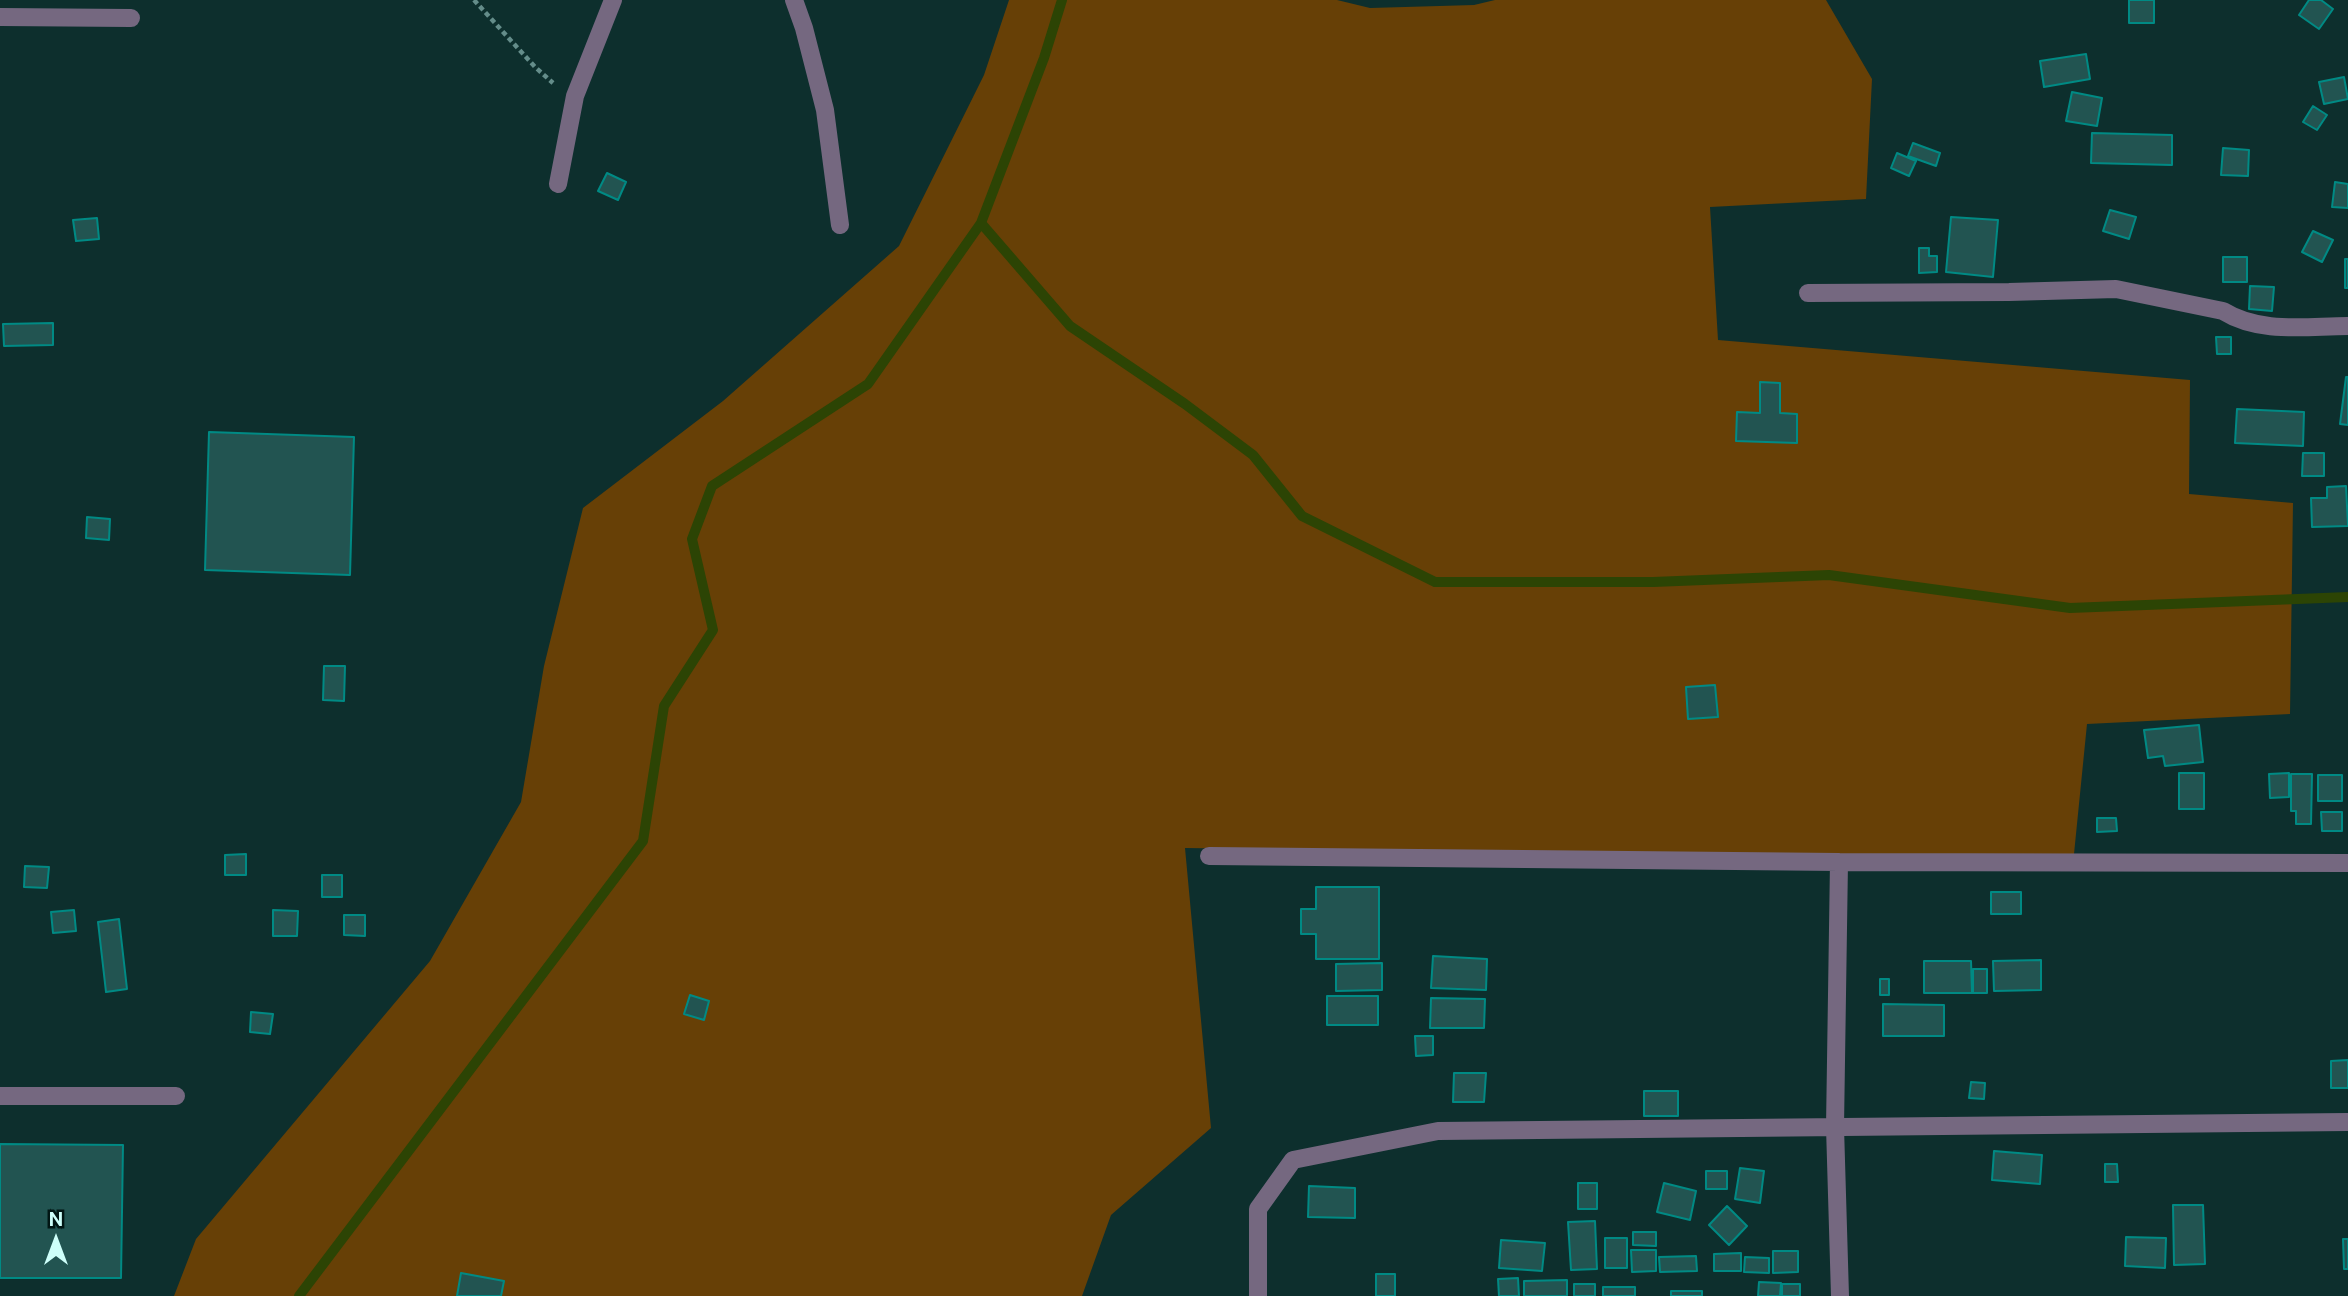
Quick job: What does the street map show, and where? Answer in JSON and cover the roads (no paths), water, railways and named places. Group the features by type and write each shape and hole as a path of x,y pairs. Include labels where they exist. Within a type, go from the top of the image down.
{"street":[{"path":"558,184 574,100 613,0"},
{"path":"794,0 825,110 840,225"},
{"path":"0,17 131,18"},
{"path":"1808,293 2116,289 2223,311 2239,321 2259,326 2348,326"},
{"path":"1209,856 1839,862 2348,863"},
{"path":"1839,862 1835,1127 1840,1296"},
{"path":"0,1096 176,1096"},
{"path":"1258,1296 1258,1209 1293,1160 1438,1131 2348,1122"}],"waterway":[{"path":"299,1296 643,841 664,706 713,630 692,539 712,486 868,384 981,223 1044,58 1062,0"},
{"path":"981,223 1070,326 1185,404 1253,455 1302,516 1435,582 1653,582 1829,575 2070,608 2348,597"}]}
